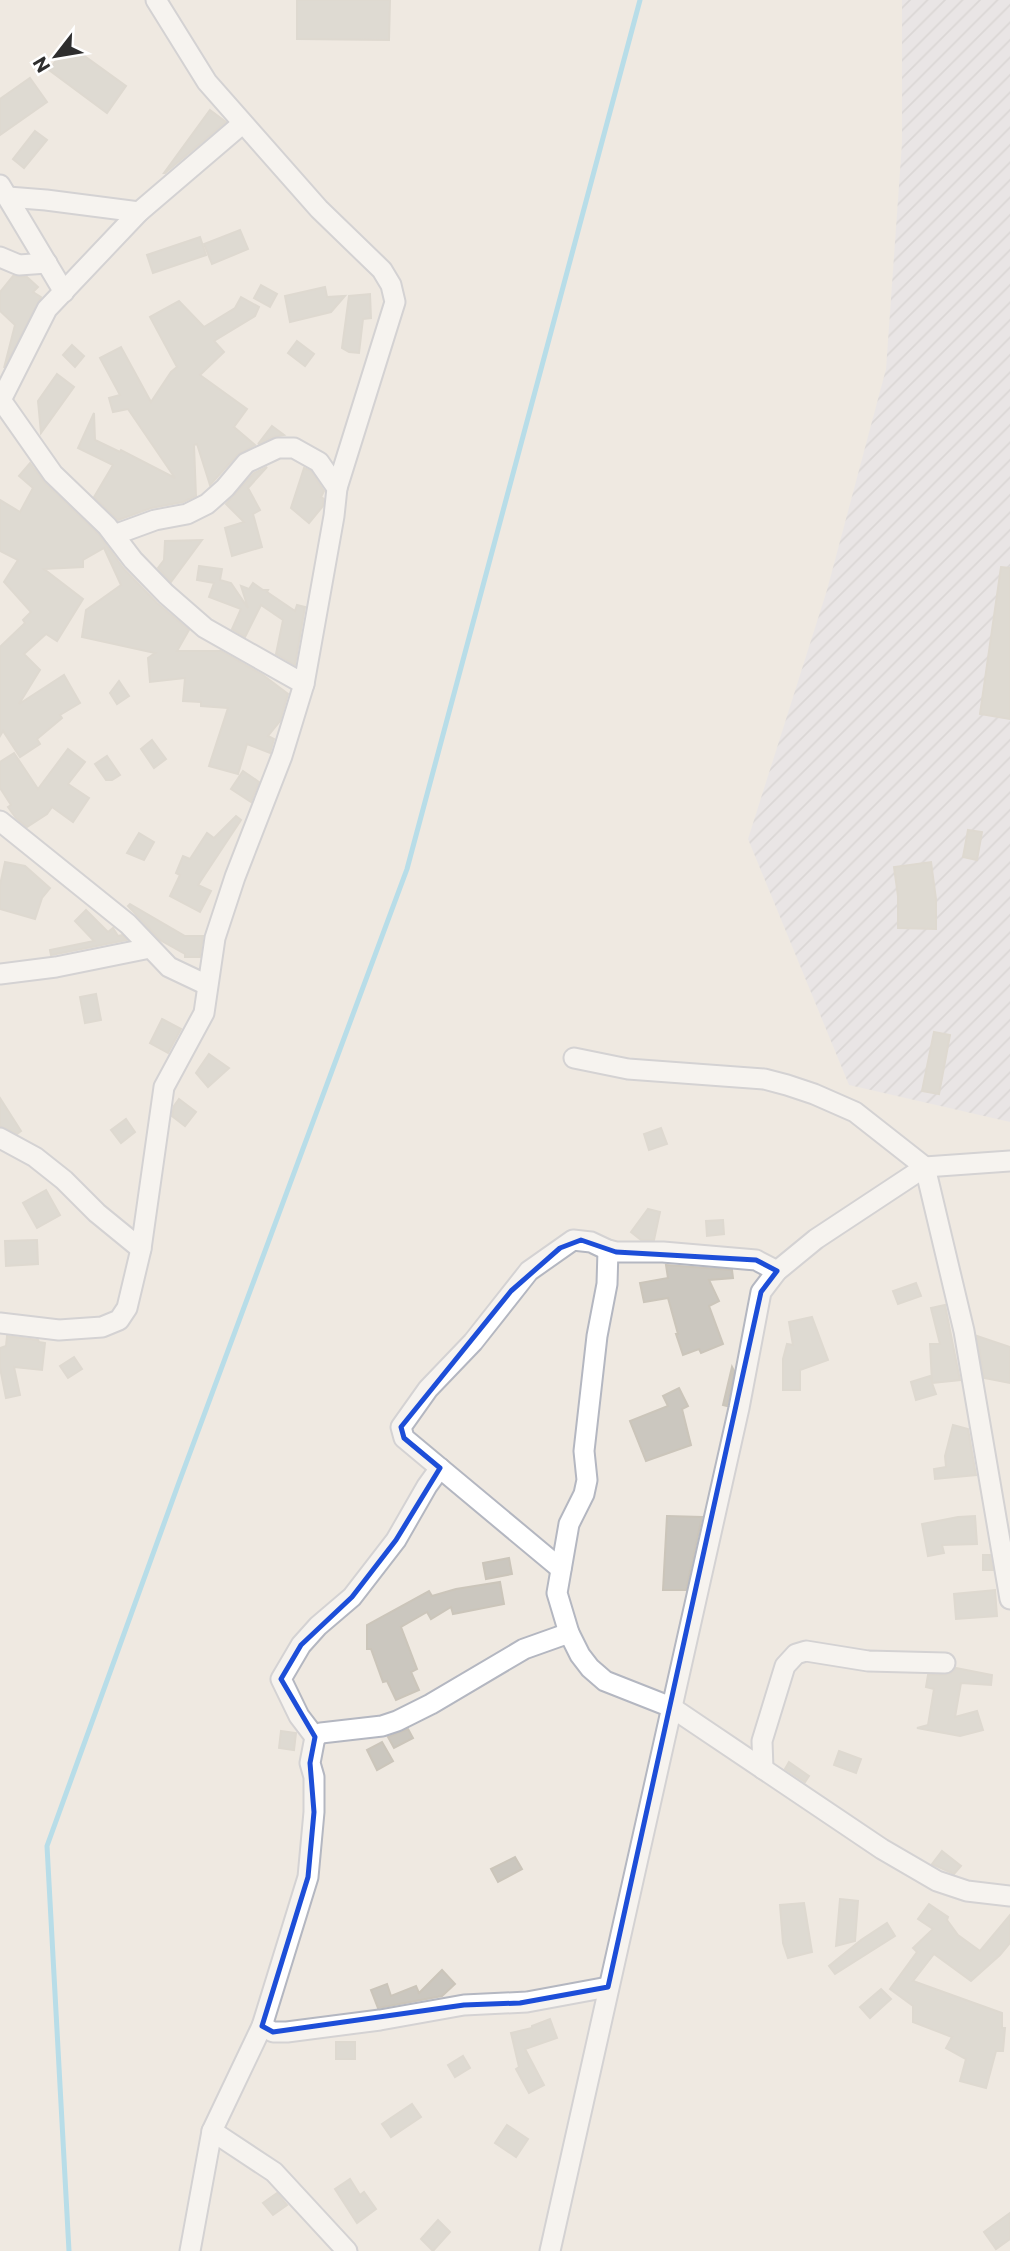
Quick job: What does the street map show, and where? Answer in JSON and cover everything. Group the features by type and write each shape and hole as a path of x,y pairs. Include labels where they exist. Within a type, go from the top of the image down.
{"street":[{"path":"0,1323 59,1330 102,1327 120,1320 127,1308 141,1249 164,1087 204,1013 206,985 215,939 231,889 282,756 304,684 337,488 395,302 382,270 319,209 207,82 156,0"},
{"path":"242,124 139,212 47,309 1,401 53,474 79,497 141,569 205,628 304,684"},
{"path":"4,191 46,200 139,212"},
{"path":"4,191 64,292"},
{"path":"0,257 19,265 47,263"},
{"path":"114,535 155,520 187,514 208,504 246,463 278,448 294,448 319,462 337,488"},
{"path":"0,821 128,924 169,967 206,985"},
{"path":"0,974 56,967 150,948"},
{"path":"574,1058 628,1069 764,1079 787,1085 855,1112 925,1167 964,1331 1010,1584 1010,1599"},
{"path":"0,1138 45,1164 97,1213 141,1249"},
{"path":"550,2251 739,1408 761,1292 777,1271 816,1239 925,1167 1008,1163"},
{"path":"562,1569 404,1438 401,1427 428,1389 473,1342 511,1291 539,1263 573,1240 591,1242 608,1250 756,1260 777,1271"},
{"path":"608,1250 607,1284 597,1336 584,1451 587,1480 584,1494 569,1524 557,1593 569,1633 580,1655 605,1681 671,1707 881,1849 937,1881 967,1891 1010,1896"},
{"path":"315,1737 299,1716 284,1688 281,1679 285,1670 301,1645 318,1626 352,1597 396,1540 440,1468"},
{"path":"190,2251 212,2131 262,2026 308,1877 314,1811 314,1777 310,1763 315,1737 321,1733 382,1726 397,1721 524,1649 569,1633"},
{"path":"763,1769 762,1741 785,1666 796,1654 806,1651 868,1661 945,1663"},
{"path":"262,2026 273,2032 287,2032 380,2020 464,2005 527,2002 608,1987"},
{"path":"212,2131 274,2172 347,2251"}],"highlighted area":[{"path":"581,1240 616,1252 756,1260 777,1271 761,1292 608,1987 520,2003 464,2005 273,2032 262,2026 308,1877 314,1812 310,1763 315,1737 281,1679 301,1645 352,1597 396,1540 440,1468 404,1438 401,1427 511,1291 560,1248"}],"shaded area":[{"path":"902,0 1010,0 1010,1122 849,1085 748,839 827,590 886,369 902,143"}],"building":[{"path":"297,0 390,0 389,40 297,39"},
{"path":"68,44 126,86 107,113 49,70"},
{"path":"30,78 47,102 0,135 0,99"},
{"path":"210,110 226,122 164,173"},
{"path":"35,131 47,140 24,168 13,159"},
{"path":"240,230 248,249 212,264 204,244"},
{"path":"200,237 206,255 153,273 147,255"},
{"path":"13,276 27,277 38,287 33,292 41,297 4,368 15,325 0,311 0,292"},
{"path":"261,285 277,294 270,307 254,298"},
{"path":"325,287 327,297 345,296 331,312 290,322 285,296"},
{"path":"370,294 371,318 363,319 359,353 349,352 342,348 349,296"},
{"path":"241,297 259,307 255,316 214,341 224,352 200,375 247,409 234,427 255,445 237,455 210,485 197,444 194,445 196,496 118,520 94,497 113,465 78,448 94,413 95,440 120,452 121,450 175,478 128,409 113,412 109,398 120,395 100,358 121,347 151,402 177,367 150,317 179,301 204,327 235,308"},
{"path":"297,341 314,354 305,366 288,353"},
{"path":"72,345 84,356 75,367 63,355"},
{"path":"57,374 74,387 41,433 38,401"},
{"path":"272,426 284,435 258,444"},
{"path":"30,463 45,483 98,534 124,569 157,603 189,630 177,651 221,651 263,675 288,694 280,721 268,736 274,739 270,753 247,744 238,774 209,766 228,708 201,706 201,702 183,701 185,678 150,682 148,658 155,653 82,637 86,610 121,585 104,548 83,560 83,567 44,569 83,599 57,641 46,634 24,654 40,670 19,704 64,675 80,703 60,715 62,718 37,739 40,744 20,757 3,731 0,736 0,647 25,623 23,620 31,612 4,582 18,560 0,551 0,500 20,512 33,488 19,476"},
{"path":"267,467 248,488 260,510 253,514 262,547 232,556 225,528 244,522 226,504 254,473"},
{"path":"304,468 311,471 324,491 321,497 324,499 323,506 309,523 291,508"},
{"path":"202,540 171,582 158,568 164,560 165,541"},
{"path":"199,566 222,569 220,580 231,583 248,608 241,586 249,589 253,583 263,590 268,590 267,592 295,611 297,605 305,607 295,665 276,654 283,620 261,605 245,637 232,629 241,609 209,597 214,583 197,580"},
{"path":"1001,567 1010,568 1010,719 980,714"},
{"path":"119,681 129,696 117,704 110,693"},
{"path":"152,740 166,759 154,768 141,749"},
{"path":"68,749 85,762 68,784 89,798 73,822 52,807 47,814 27,827 8,807 11,805 0,788 0,762 14,753 38,789"},
{"path":"107,756 120,775 112,780 106,780 95,764"},
{"path":"243,771 259,782 251,802 231,789"},
{"path":"236,816 241,820 198,885 211,891 200,912 170,896 180,875 176,873 183,856 190,859 207,833 214,838"},
{"path":"968,830 982,832 977,860 963,857"},
{"path":"139,833 154,842 144,860 127,853"},
{"path":"5,862 25,866 50,888 42,898 35,919 0,909 0,885"},
{"path":"931,862 936,899 936,929 898,928 894,867"},
{"path":"130,904 185,936 203,936 200,957 185,957 185,954 160,940 128,906"},
{"path":"86,910 108,932 113,928 118,936 122,935 127,940 51,955 50,950 94,941 75,921"},
{"path":"96,994 101,1020 85,1023 80,997"},
{"path":"162,1019 181,1029 168,1053 150,1043"},
{"path":"934,1032 950,1035 939,1094 922,1091"},
{"path":"209,1054 229,1068 208,1087 196,1073"},
{"path":"0,1098 21,1131 17,1134 0,1126"},
{"path":"179,1099 196,1112 185,1126 172,1116"},
{"path":"126,1119 135,1132 121,1143 111,1130"},
{"path":"661,1128 667,1144 649,1150 644,1134"},
{"path":"46,1190 60,1215 37,1228 23,1203"},
{"path":"648,1209 660,1212 654,1240 641,1240 631,1232"},
{"path":"723,1220 724,1234 707,1236 706,1221"},
{"path":"37,1240 38,1264 6,1266 5,1241"},
{"path":"666,1265 732,1270 733,1278 709,1280 719,1301 709,1306 723,1344 701,1353 699,1349 683,1355 668,1298 644,1302 640,1283 668,1278"},
{"path":"916,1283 921,1296 898,1304 893,1291"},
{"path":"945,1305 960,1380 932,1383 936,1394 916,1400 911,1382 930,1376 932,1382 930,1344 940,1344 931,1308"},
{"path":"812,1317 828,1360 800,1370 800,1390 783,1390 783,1359 787,1344 793,1345 789,1322"},
{"path":"7,1336 45,1343 42,1370 14,1367 20,1395 6,1398 0,1368 0,1348 6,1346"},
{"path":"977,1336 1010,1347 1010,1383 984,1378"},
{"path":"74,1357 82,1369 68,1378 60,1366"},
{"path":"732,1367 734,1371 727,1406 723,1405"},
{"path":"679,1388 688,1406 682,1409 691,1445 646,1461 630,1421 668,1406 663,1396"},
{"path":"953,1425 968,1429 976,1475 935,1479 934,1469 946,1467 945,1456"},
{"path":"667,1516 702,1517 686,1590 663,1590"},
{"path":"975,1516 977,1544 942,1545 944,1553 928,1556 922,1524"},
{"path":"983,1555 990,1555 993,1570 983,1570"},
{"path":"509,1558 512,1574 486,1579 483,1563"},
{"path":"500,1582 504,1604 453,1614 451,1607 431,1619 427,1612 401,1627 417,1669 411,1672 419,1690 396,1700 387,1681 383,1682 371,1649 367,1649 367,1625 429,1591 432,1596"},
{"path":"995,1590 997,1616 956,1619 954,1594"},
{"path":"956,1668 992,1675 991,1685 961,1683 955,1717 977,1711 983,1730 960,1736 917,1728 928,1725 934,1689 926,1687 928,1675 945,1675"},
{"path":"408,1729 413,1738 394,1748 388,1737"},
{"path":"281,1731 296,1733 294,1750 279,1748"},
{"path":"382,1742 393,1761 377,1770 367,1750"},
{"path":"839,1751 861,1759 856,1773 834,1765"},
{"path":"789,1762 809,1776 805,1782 785,1769"},
{"path":"942,1851 961,1866 954,1874 932,1864"},
{"path":"515,1857 522,1869 498,1882 491,1869"},
{"path":"840,1899 858,1901 855,1941 836,1946"},
{"path":"804,1903 812,1952 788,1958 783,1943 780,1905"},
{"path":"929,1904 948,1917 947,1920 958,1935 980,1951 1010,1915 1010,1943 971,1981 934,1954 913,1981 1002,2013 1002,2028 1005,2028 1003,2051 996,2051 986,2088 960,2081 966,2059 946,2048 952,2037 913,2022 913,2006 890,1989 917,1952 913,1948 933,1929 918,1919"},
{"path":"887,1923 895,1936 835,1974 829,1966"},
{"path":"442,1970 455,1984 442,1996 378,2008 371,1990 387,1984 391,1996 416,1986 419,1993"},
{"path":"881,1989 891,1999 870,2018 860,2007"},
{"path":"550,2019 557,2038 525,2049 544,2085 529,2093 516,2069 519,2067 511,2033 532,2028"},
{"path":"336,2042 355,2042 355,2059 336,2059"},
{"path":"463,2056 470,2068 455,2077 448,2065"},
{"path":"412,2104 421,2117 391,2137 382,2124"},
{"path":"507,2125 528,2139 516,2157 495,2143"},
{"path":"350,2179 360,2195 364,2192 376,2209 357,2223 335,2189"},
{"path":"277,2193 287,2205 273,2215 263,2203"},
{"path":"1010,2213 1010,2239 996,2249 984,2232"},
{"path":"438,2220 450,2232 433,2251 421,2239"}],"waterway":[{"path":"69,2251 47,1846 407,869 640,0"}]}
